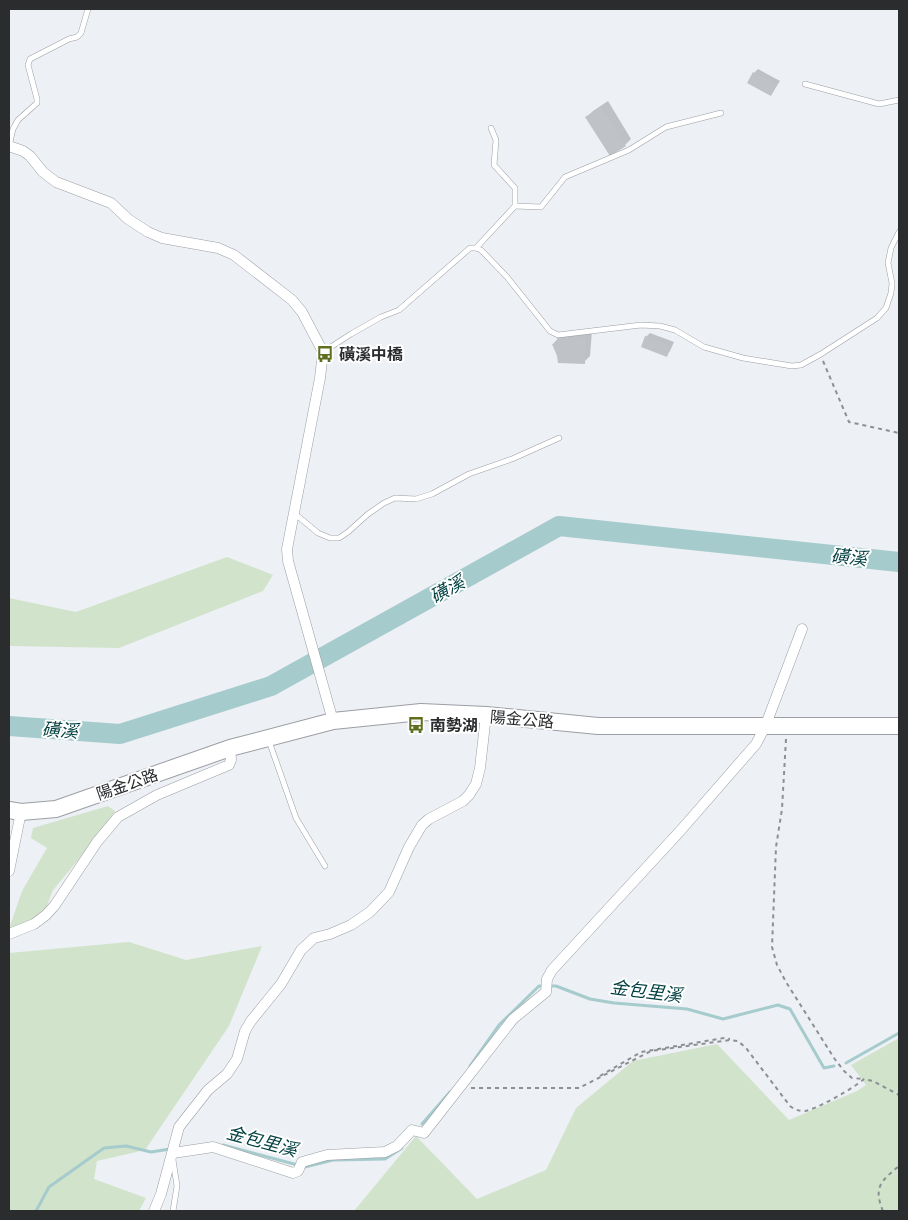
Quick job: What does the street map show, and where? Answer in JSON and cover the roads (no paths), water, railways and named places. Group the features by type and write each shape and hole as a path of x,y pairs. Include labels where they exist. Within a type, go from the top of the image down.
{"main road":[{"name":"陽金公路","path":"15,811 56,809 230,748 334,721 421,712 486,715 598,726 899,727"}],"street":[{"path":"9,146 23,151 30,156 43,172 56,182 111,203 128,219 148,232 162,238 218,248 234,255 292,300 302,312 323,352 320,378 287,549 288,561 334,721"},
{"path":"173,1153 213,1148 294,1173 300,1166 327,1156 385,1152 397,1146 412,1130 424,1133 463,1086 512,1019 546,992 547,979 552,970 756,744 765,727 802,629"},
{"path":"154,1211 161,1194 179,1128 208,1090 226,1074 237,1059 245,1031 280,984 301,950 314,938 352,925 370,912 389,892 409,847 422,825 429,819 463,802 469,795 476,784 480,768 486,715"},
{"path":"9,934 34,924 46,916 97,842 118,818 157,795 229,765 231,760 230,748"},
{"path":"9,871 15,811"}],"lane":[{"path":"9,146 13,129 18,120 36,103 37,99 28,65 30,59 69,39 77,37 81,33 88,9"},
{"path":"805,84 879,104 899,100"},
{"path":"515,206 541,208 566,178 629,150 666,126 721,113"},
{"path":"476,248 515,206 515,188 494,165 496,140 491,128"},
{"path":"323,352 358,330 399,310 470,248 476,248 481,250 507,277 550,331 558,335 641,324 660,326 675,330 704,347 743,358 792,366 801,365 877,318 886,308 892,283 888,263 891,248 899,232"},
{"path":"294,512 318,533 330,538 339,538 368,514 395,498 416,499 432,494 468,474 512,460 560,438"},
{"path":"268,738 296,818 325,866"},
{"path":"173,1153 177,1186 173,1211"}],"waterway":[{"name":"磺溪","path":"9,726 120,734 271,686 559,526 899,562"},
{"name":"金包里溪","path":"470,1066 499,1025 539,986 556,986 590,999 614,1003 687,1009 723,1019 778,1005 790,1009 824,1068 834,1066"},
{"name":"金包里溪","path":"846,1063 899,1033"},
{"name":"金包里溪","path":"422,1124 450,1092"},
{"name":"金包里溪","path":"223,1145 305,1167 333,1160 385,1159 402,1148"},
{"name":"金包里溪","path":"36,1211 49,1187 104,1148 126,1146 151,1152 170,1149"}],"place":[{"name":"磺溪中橋","path":"325,354"},
{"name":"南勢湖","path":"416,725"}]}
